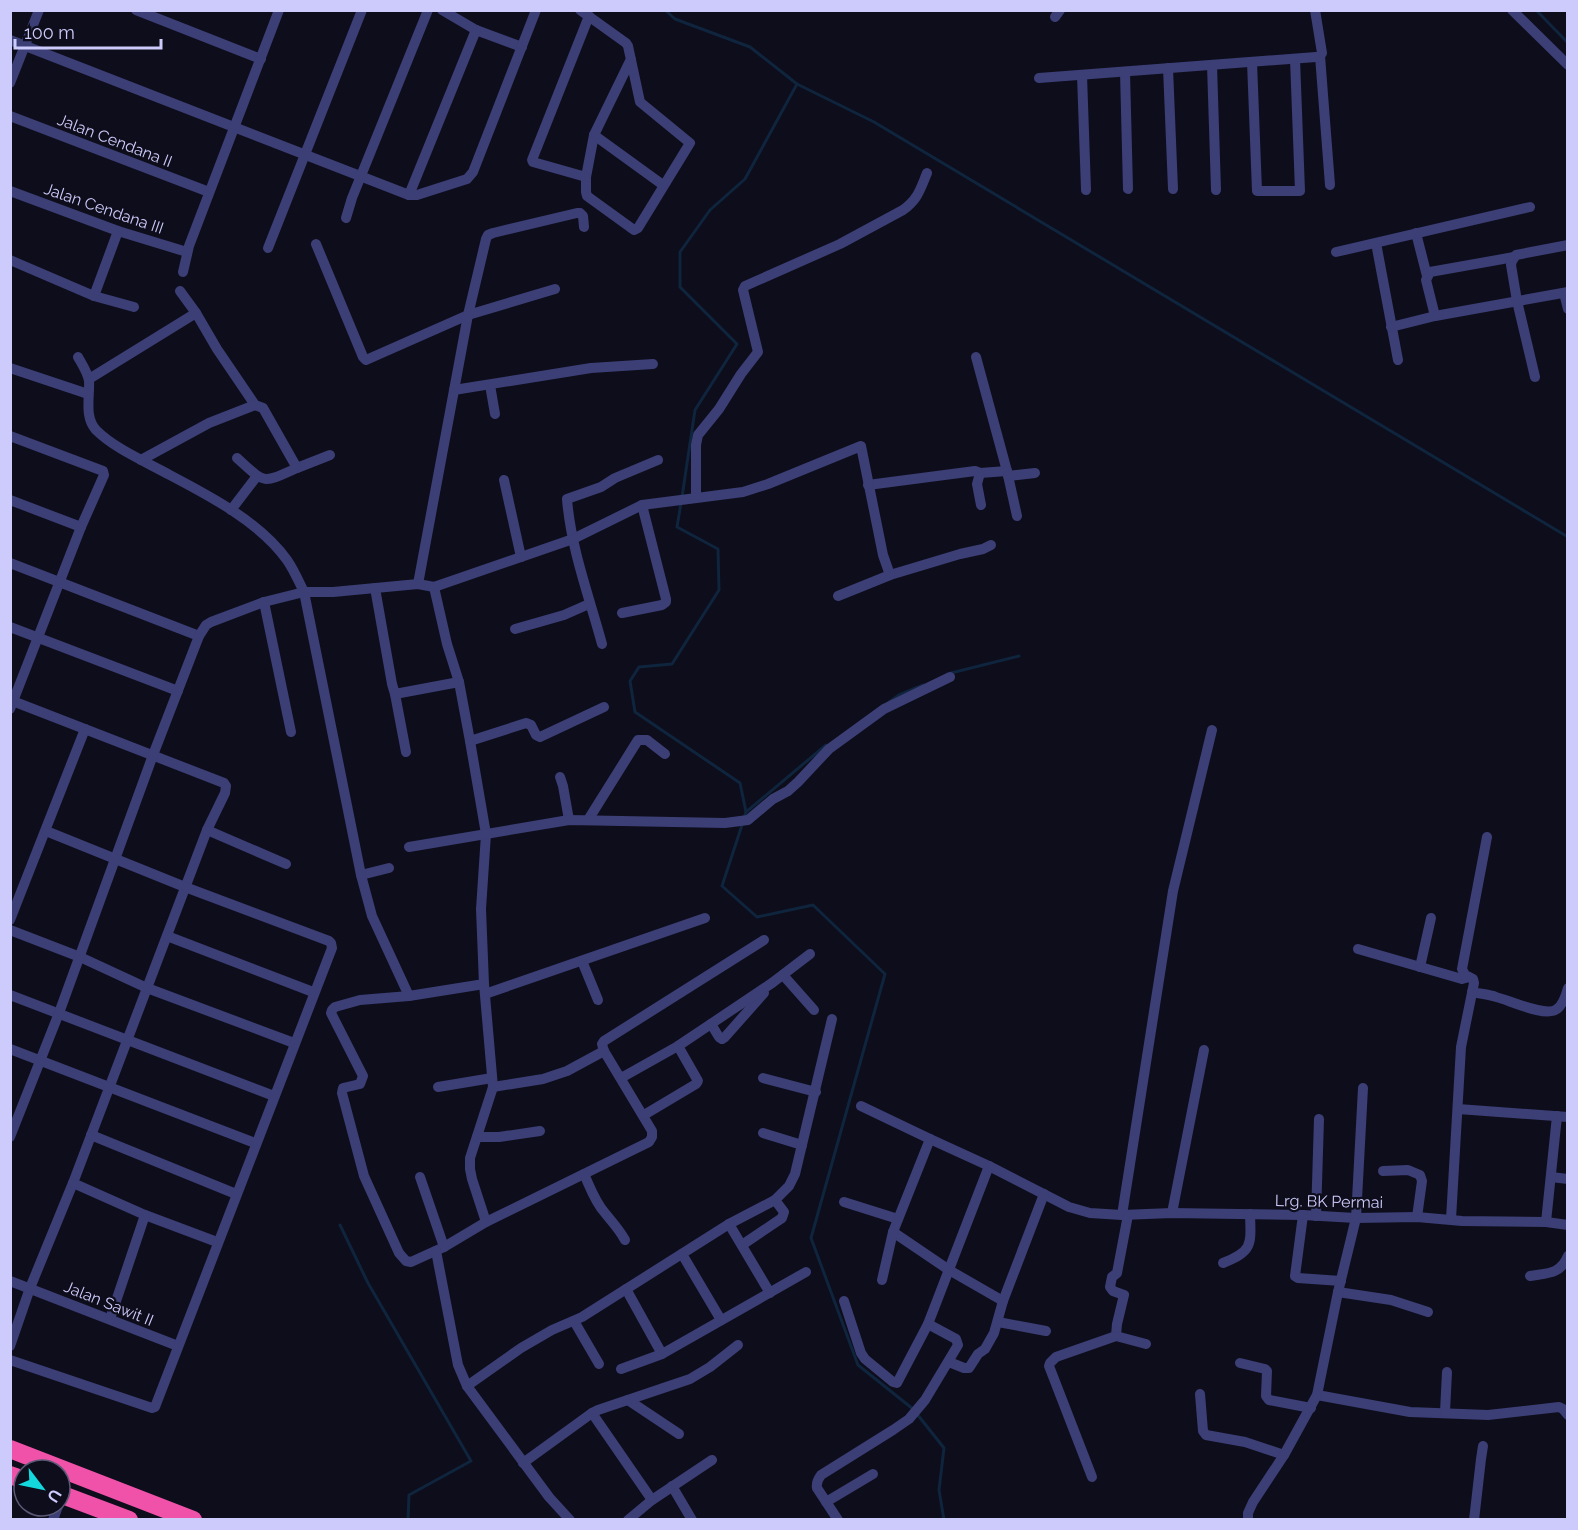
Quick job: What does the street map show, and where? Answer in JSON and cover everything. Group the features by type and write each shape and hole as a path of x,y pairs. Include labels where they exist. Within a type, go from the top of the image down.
{"highway":[{"path":"10,1449 193,1520"},
{"path":"72,1503 129,1520"}],"street":[{"path":"10,83 39,10"},
{"path":"136,10 261,59"},
{"path":"183,272 187,252 279,10"},
{"path":"268,248 362,10"},
{"path":"346,218 428,10"},
{"path":"442,10 476,30 522,47"},
{"path":"10,40 409,195 417,195 467,179 473,172 536,10"},
{"path":"1315,10 1322,53 1320,56 1330,185"},
{"path":"1512,10 1568,66"},
{"path":"586,177 532,160 584,13 623,40 628,46 631,59 640,102 690,144 638,228 634,230 587,196 586,177 594,135 631,59"},
{"path":"409,195 476,30"},
{"path":"1040,78 1320,56"},
{"path":"1252,62 1257,191 1300,191 1295,59"},
{"path":"1212,65 1216,190"},
{"path":"1168,69 1173,189"},
{"path":"1125,72 1128,189"},
{"path":"1082,75 1086,190"},
{"name":"Jalan Cendana II","path":"10,116 209,192"},
{"path":"594,135 663,185"},
{"path":"693,498 698,435 758,352 743,290 745,286 840,244 903,210 918,197 927,173"},
{"name":"Jalan Cendana III","path":"10,191 118,231 187,252"},
{"path":"1336,252 1530,207"},
{"path":"418,584 468,315 486,239 493,233 577,213 582,216 584,227"},
{"path":"94,296 118,231"},
{"path":"1416,233 1435,316"},
{"path":"1376,243 1398,360"},
{"path":"316,244 366,360 468,315 555,288"},
{"path":"1427,276 1430,272 1568,245"},
{"path":"1514,257 1511,265 1517,301 1535,377"},
{"path":"10,260 94,296 134,307"},
{"path":"180,291 255,405 263,408 297,468"},
{"path":"1391,327 1435,316 1566,293 1568,309"},
{"path":"89,379 196,313"},
{"path":"78,357 89,379 89,416 96,429 141,460 231,510 253,525 288,561 304,592 361,875 372,916 410,996"},
{"path":"976,357 1008,473 1017,516"},
{"path":"454,390 591,368 652,364"},
{"path":"10,368 88,394"},
{"path":"490,385 495,414"},
{"path":"141,460 209,423 255,405"},
{"path":"10,436 103,471 104,478 81,527 11,703 153,755 224,783 226,786 185,887 92,1135 30,1288 10,1346"},
{"path":"10,1137 59,1013 198,636 206,625 264,602 304,592 418,584 434,587 573,539 642,505 743,492 860,446 883,555 890,575"},
{"path":"237,458 256,476 272,480 330,455"},
{"path":"602,644 589,604 573,539 567,499 601,487 615,478 658,460"},
{"path":"868,485 975,471 980,474 1035,473"},
{"path":"980,474 977,484 981,505"},
{"path":"231,510 256,476"},
{"path":"504,480 521,557"},
{"path":"10,500 81,527"},
{"path":"622,614 662,605 666,602 642,505"},
{"path":"837,596 890,575 991,545"},
{"path":"10,563 198,636"},
{"path":"434,587 447,644 459,682 486,834 482,909 492,1083 470,1158 470,1169 486,1222"},
{"path":"375,588 406,752"},
{"path":"264,602 291,732"},
{"path":"515,629 564,615 589,604"},
{"path":"10,627 178,691"},
{"path":"409,847 569,820 725,823 745,821 793,787 829,749 884,709 950,677"},
{"path":"395,694 459,682"},
{"path":"470,741 526,723 531,725 536,735 540,737 604,707"},
{"path":"10,920 85,729"},
{"path":"1116,1336 1124,1294 1113,1291 1110,1287 1112,1277 1117,1273 1173,891 1212,730"},
{"path":"588,820 638,740 647,740 665,754"},
{"path":"560,777 569,820"},
{"path":"207,830 286,864"},
{"path":"10,1360 152,1408 156,1405 332,948 331,943 46,831"},
{"path":"1451,1219 1461,1047 1474,981 1465,975 1462,969 1487,837"},
{"path":"361,875 389,868"},
{"path":"705,918 582,961 485,989 360,1000 335,1007 331,1013 363,1076 360,1084 343,1088 342,1093 364,1176 402,1258 411,1262 440,1249 486,1222 649,1142 652,1131 604,1051 602,1047 604,1041 764,940"},
{"path":"1420,967 1431,918"},
{"path":"10,930 80,957 147,988 294,1043"},
{"path":"167,936 314,992"},
{"path":"1358,949 1462,979 1468,977"},
{"path":"621,1078 678,1046 772,983 810,954"},
{"path":"582,961 598,1000"},
{"path":"783,975 814,1010"},
{"path":"711,1024 719,1037 722,1039 725,1037 772,983"},
{"path":"1472,992 1552,1012 1562,1003 1568,988"},
{"path":"10,994 274,1096"},
{"path":"467,1386 521,1348 552,1330 574,1321 729,1224 775,1200 789,1186 795,1174 832,1020"},
{"path":"644,1115 698,1081 678,1046"},
{"path":"10,1049 255,1143"},
{"path":"1172,1213 1204,1050"},
{"path":"438,1087 543,1079 567,1071 604,1051"},
{"path":"763,1078 816,1092"},
{"path":"1248,1520 1248,1513 1253,1502 1284,1455 1317,1395 1356,1218 1364,1088"},
{"name":"Lrg. BK Permai","path":"861,1106 989,1166 1069,1207 1090,1213 1417,1217 1546,1222 1568,1225"},
{"path":"1458,1110 1562,1116 1546,1222"},
{"path":"1316,1215 1319,1119"},
{"path":"477,1137 499,1137 540,1131"},
{"path":"763,1133 802,1145"},
{"path":"92,1135 236,1194"},
{"path":"882,1280 893,1232 930,1139"},
{"path":"844,1300 861,1353 865,1359 895,1383 898,1382 928,1324 989,1166"},
{"path":"1383,1171 1408,1170 1420,1175 1422,1181 1417,1217"},
{"path":"584,1174 604,1212 619,1228 625,1240"},
{"path":"1551,1177 1568,1179"},
{"path":"420,1178 440,1249 458,1365 467,1386 549,1497 570,1520"},
{"path":"73,1183 145,1215 218,1242"},
{"path":"950,1362 969,1368 989,1342 1044,1194"},
{"path":"742,1245 783,1216 784,1212 775,1200"},
{"path":"844,1202 898,1219"},
{"path":"110,1319 145,1215"},
{"path":"1223,1263 1246,1251 1251,1236 1250,1215"},
{"path":"1303,1215 1294,1276 1391,1300 1428,1312"},
{"path":"729,1224 770,1293"},
{"path":"893,1232 949,1270 1003,1300"},
{"path":"682,1254 721,1320"},
{"path":"1530,1276 1556,1271 1568,1256"},
{"path":"621,1369 662,1353 806,1272"},
{"name":"Jalan Sawit II","path":"10,1281 177,1346"},
{"path":"626,1289 662,1353"},
{"path":"574,1321 599,1364"},
{"path":"998,1322 1046,1331"},
{"path":"838,1520 817,1488 816,1484 821,1475 909,1419 925,1401 958,1345 956,1339 928,1324"},
{"path":"1092,1477 1049,1366 1050,1363 1056,1357 1116,1336 1146,1344"},
{"path":"523,1463 592,1413 690,1379 710,1367 738,1344"},
{"path":"1240,1364 1267,1371 1266,1396 1269,1400 1311,1408"},
{"path":"1445,1412 1448,1372"},
{"path":"1200,1394 1203,1431 1206,1435 1245,1442 1284,1455"},
{"path":"1317,1395 1410,1412 1488,1415 1559,1407 1568,1415"},
{"path":"628,1400 679,1434"},
{"path":"592,1413 652,1500"},
{"path":"1474,1520 1483,1446"},
{"path":"628,1520 652,1500 711,1460"},
{"path":"826,1502 873,1474"},
{"path":"672,1486 692,1520"}],"waterway":[{"path":"665,10 675,19 750,47 797,84 874,122 1568,537"},
{"path":"1536,10 1568,43"},
{"path":"682,497 695,410 737,344 680,287 680,252 710,210 745,179 797,84"},
{"path":"681,503 677,527 718,549 719,590 672,664 639,667 630,681 635,712 740,783 746,812 744,818"},
{"path":"951,673 1019,656"},
{"path":"889,702 923,685"},
{"path":"746,812 826,745"},
{"path":"742,825 722,886 757,917 813,905 885,974 811,1238 858,1365 913,1409"},
{"path":"340,1225 368,1283 471,1461 409,1495 408,1520"},
{"path":"917,1414 944,1448 939,1490 944,1520"}]}
